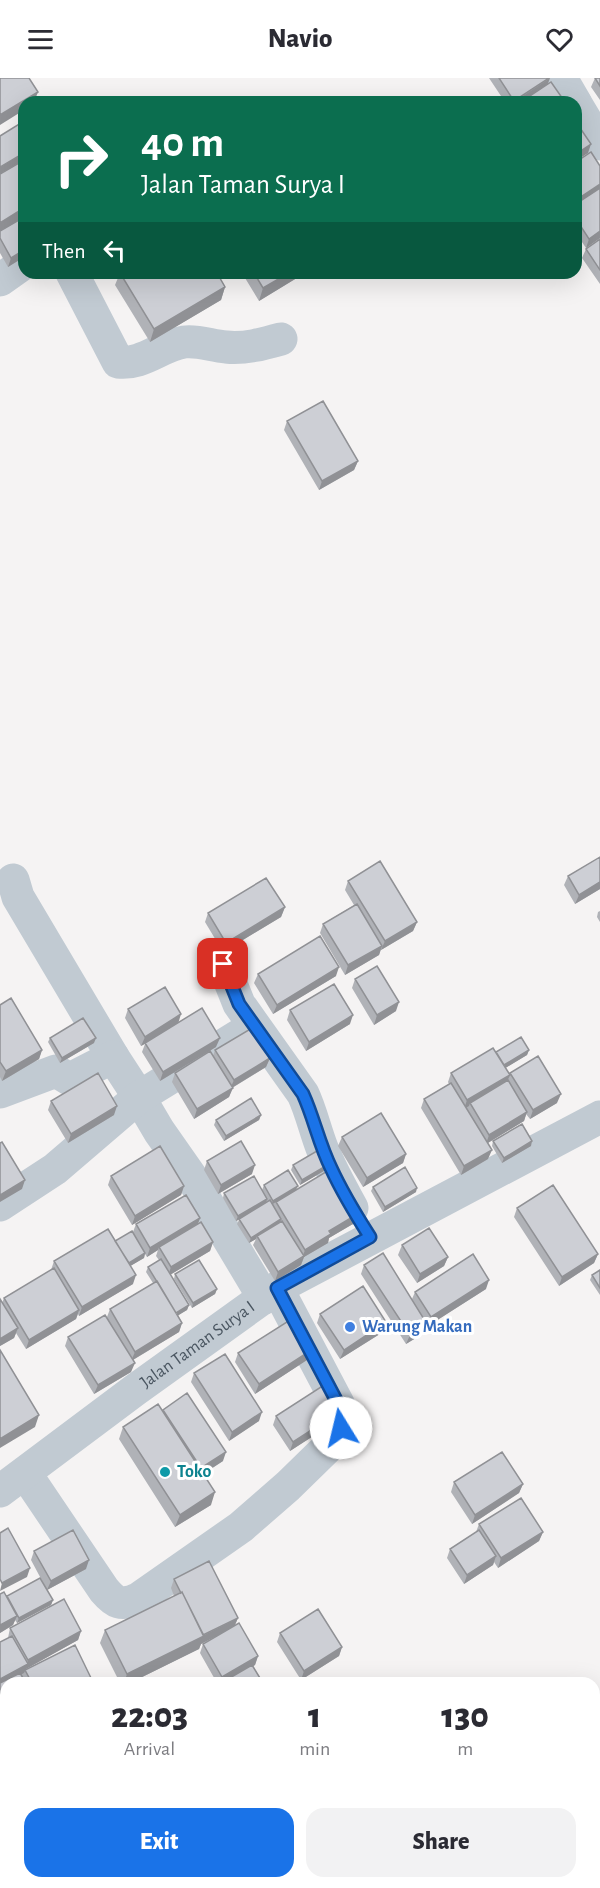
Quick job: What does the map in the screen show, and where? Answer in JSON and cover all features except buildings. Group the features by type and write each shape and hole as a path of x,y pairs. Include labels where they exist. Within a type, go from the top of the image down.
{"street":[{"path":"561,78 572,96"},
{"path":"582,113 600,144"},
{"path":"0,280 18,267"},
{"path":"75,279 118,363 142,359 184,342 237,348 251,347 281,339"},
{"path":"13,880 18,897 113,1057 159,1131 271,1293 344,1415 341,1428 331,1444 241,1527 138,1599 126,1604 111,1599 13,1482"},
{"path":"223,964 239,1004 303,1094 331,1168 370,1237"},
{"path":"0,1205 55,1169 139,1097 255,1026"},
{"path":"0,1092 56,1071 69,1079 113,1057"},
{"name":"Jalan Taman Surya I","path":"13,1482 135,1390 271,1293 370,1237 600,1117"}],"place":[{"name":"Warung Makan","path":"350,1327"},
{"name":"Toko","path":"165,1472"}],"route":[{"path":"223,964 239,1004 303,1094 331,1168 370,1237 277,1288 344,1415 341,1428"}]}
